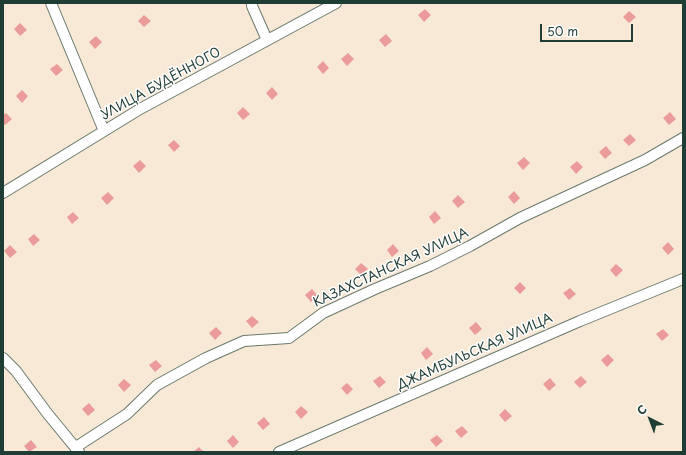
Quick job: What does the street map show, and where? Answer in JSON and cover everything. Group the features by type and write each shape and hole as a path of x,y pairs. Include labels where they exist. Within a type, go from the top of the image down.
{"street":[{"path":"51,3 104,131"},
{"path":"252,3 267,40"},
{"name":"УЛИЦА БУДЁННОГО","path":"3,193 140,109 336,3"},
{"name":"КАЗАХСТАНСКАЯ УЛИЦА","path":"78,450 127,414 157,385 206,358 244,341 289,338 323,313 437,263 520,218 645,160 683,138"},
{"name":"ДЖАМБУЛЬСКАЯ УЛИЦА","path":"279,452 580,321 683,279"},
{"path":"3,358 16,371 47,413 78,450"}],"building":[{"path":"425,9 431,15 424,22 418,15"},
{"path":"629,11 636,17 629,23 623,17"},
{"path":"144,15 151,21 144,27 138,21"},
{"path":"20,23 27,30 20,36 14,29"},
{"path":"386,34 392,41 385,47 379,40"},
{"path":"96,36 102,42 95,49 89,42"},
{"path":"348,53 354,59 347,66 341,59"},
{"path":"323,61 329,68 323,74 317,67"},
{"path":"57,64 63,70 56,76 50,69"},
{"path":"272,87 278,94 272,100 266,93"},
{"path":"22,90 28,96 22,103 16,96"},
{"path":"243,107 250,114 243,120 237,113"},
{"path":"670,112 676,119 669,125 663,118"},
{"path":"6,113 12,119 5,125 3,123 3,115"},
{"path":"630,134 636,140 629,146 623,140"},
{"path":"174,140 180,146 174,152 168,145"},
{"path":"606,146 612,153 605,159 599,152"},
{"path":"524,157 530,163 523,170 517,163"},
{"path":"140,160 146,166 139,173 133,166"},
{"path":"577,161 583,167 576,174 570,167"},
{"path":"514,191 520,198 514,204 508,197"},
{"path":"108,192 114,198 107,205 101,198"},
{"path":"458,195 465,202 458,208 452,201"},
{"path":"435,211 441,218 434,224 429,217"},
{"path":"73,212 79,218 72,224 67,217"},
{"path":"34,234 40,240 33,246 28,239"},
{"path":"668,242 674,249 668,255 662,248"},
{"path":"393,244 399,251 392,257 387,250"},
{"path":"10,245 17,252 10,258 4,251"},
{"path":"361,263 368,269 361,275 355,269"},
{"path":"616,264 623,270 616,277 610,270"},
{"path":"520,282 526,288 520,294 514,288"},
{"path":"570,288 576,294 569,300 563,293"},
{"path":"312,289 318,296 311,302 305,295"},
{"path":"252,316 259,322 252,328 246,321"},
{"path":"476,322 482,329 475,335 469,328"},
{"path":"216,327 222,333 215,340 209,333"},
{"path":"663,329 669,335 662,341 656,334"},
{"path":"427,347 433,354 426,360 421,353"},
{"path":"608,354 614,360 607,367 601,360"},
{"path":"156,360 162,366 155,372 149,365"},
{"path":"380,376 386,382 379,388 373,381"},
{"path":"581,376 587,382 580,388 574,382"},
{"path":"550,378 556,385 549,391 543,384"},
{"path":"124,379 131,385 124,392 118,385"},
{"path":"347,383 353,389 347,395 341,388"},
{"path":"89,403 95,410 88,416 82,409"},
{"path":"301,406 308,412 301,419 295,412"},
{"path":"505,409 512,416 505,422 499,415"},
{"path":"264,417 270,424 263,430 257,423"},
{"path":"462,426 468,432 461,438 455,431"},
{"path":"233,435 239,442 233,448 227,441"},
{"path":"437,435 443,441 436,447 430,440"},
{"path":"31,440 37,447 29,452 24,446"},
{"path":"199,447 204,452 193,452"}]}
